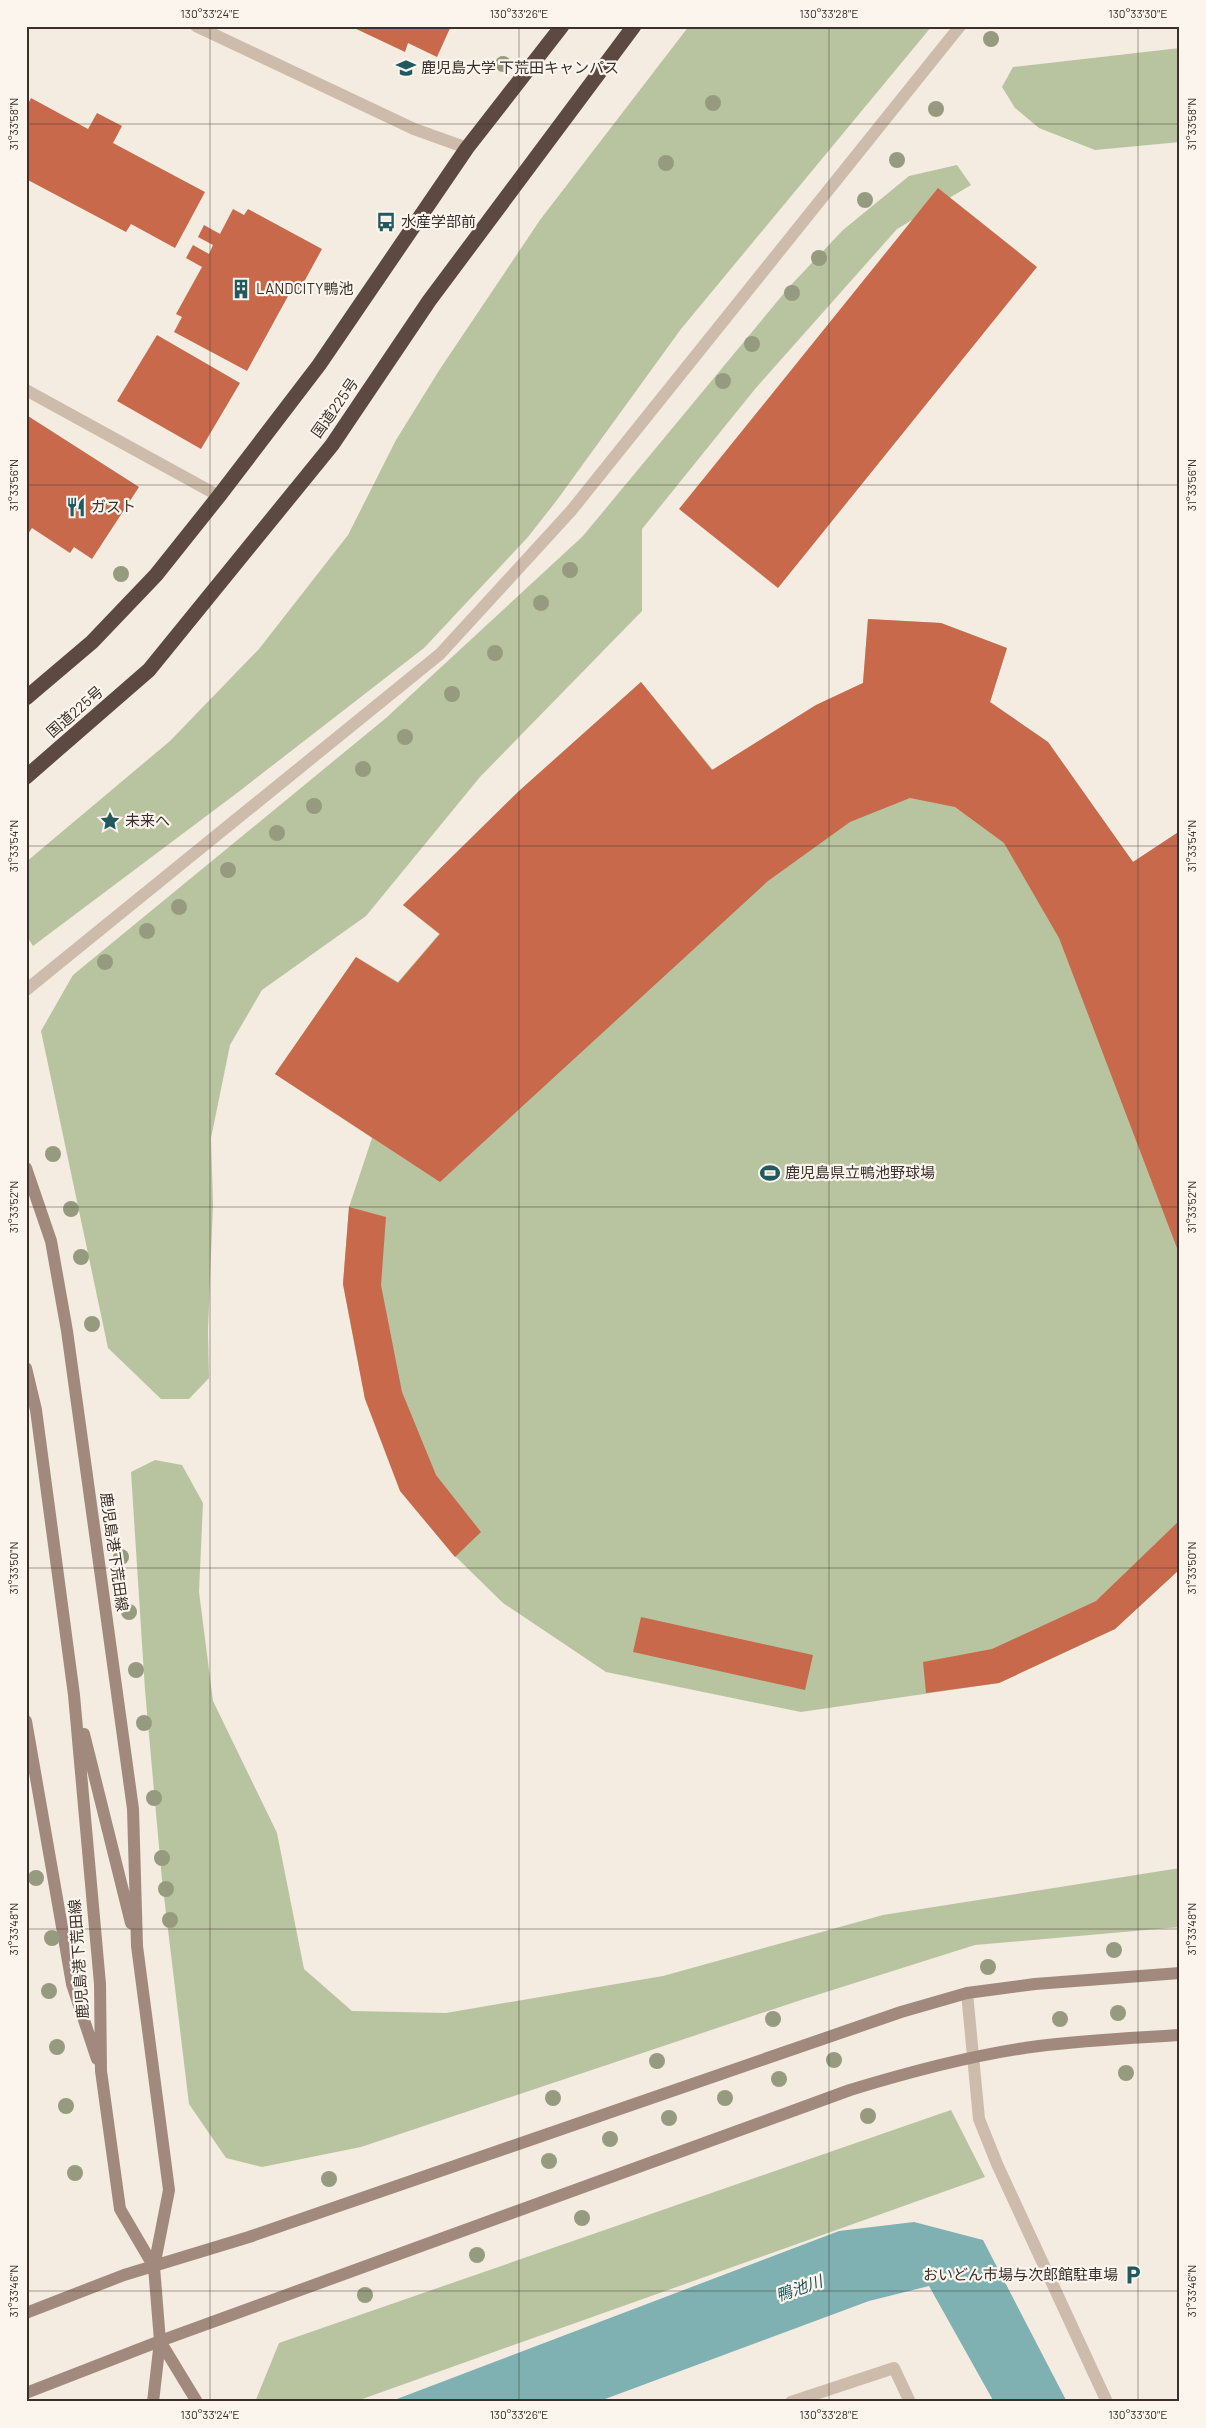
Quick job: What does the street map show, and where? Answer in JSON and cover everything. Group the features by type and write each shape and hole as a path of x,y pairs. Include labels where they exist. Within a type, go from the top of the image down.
{"highway":[{"path":"26,698 92,642 143,588 219,496 319,365 468,148 562,26"},
{"name":"国道225号","path":"26,777 149,670 320,460 429,301 634,26"}],"main road":[{"name":"鹿児島港下荒田線","path":"26,1168 51,1241 67,1331 133,1809 137,1946 169,2190 154,2267 160,2341 153,2402"},
{"name":"鹿児島港下荒田線","path":"26,1368 36,1410 74,1695 100,1984 101,2071 120,2208 154,2267"},
{"name":"鹿児島港下荒田線","path":"74,1695 137,1946"},
{"name":"鹿児島港下荒田線","path":"26,1721 72,1984 101,2071"},
{"path":"26,2313 124,2275 249,2237 834,2034 967,1993 1035,1984 1180,1973"},
{"path":"26,2393 160,2341 850,2090 917,2070 973,2057 1039,2046 1180,2035"},
{"name":"鹿児島港下荒田線","path":"160,2341 197,2402"}],"street":[{"path":"196,26 414,129 468,148"},
{"path":"26,990 440,654 571,511 960,26"},
{"path":"26,390 219,496"},
{"path":"967,1993 979,2120 1001,2173 1107,2402"},
{"path":"792,2402 894,2368 910,2402"}],"green space":[{"path":"689,26 932,26 681,329 528,537 424,648 237,793 33,946 26,935 26,862 170,741 259,649 348,535 396,440 440,369 540,220"},
{"path":"1180,48 1180,142 1095,150 1039,128 1015,108 1002,87 1013,67"},
{"path":"957,165 971,185 897,229 755,389 642,529 642,611 480,777 366,916 262,990 230,1045 211,1138 213,1205 208,1331 209,1378 189,1399 161,1399 108,1348 41,1031 73,975 386,718 583,536 790,286 843,230 909,176"},
{"name":"鹿児島県立鴨池野球場","path":"868,619 941,623 1007,648 990,702 1048,742 1133,862 1180,831 1180,1569 1115,1629 999,1683 801,1712 606,1672 503,1603 455,1556 365,1399 343,1284 349,1207 372,1138 275,1074 356,957 398,982 439,934 403,905 519,791 641,682 713,770 816,705 863,683"},
{"path":"155,1460 182,1465 203,1503 199,1592 213,1701 277,1833 304,1969 352,2011 446,2013 663,1976 883,1915 1180,1868 1180,1927 975,1945 804,1999 361,2147 262,2167 226,2158 189,2104 162,1880 145,1690 131,1472"},
{"path":"951,2110 985,2177 354,2402 255,2402 279,2343"}],"water":[{"name":"鴨池川","path":"914,2222 983,2240 1067,2402 994,2402 929,2286 869,2301 597,2402 389,2402 839,2231"}],"building":[{"path":"350,26 451,26 437,57 408,43 405,52"},
{"path":"31,98 88,129 97,113 122,126 113,143 205,192 175,248 131,224 126,232 26,179 26,108"},
{"path":"938,188 1037,267 778,588 679,509"},
{"name":"LANDCITY鴨池","path":"233,209 244,215 248,209 322,249 299,291 293,287 247,371 174,332 182,317 176,314 202,267 186,258 193,245 209,254 213,245 198,237 204,225 220,234"},
{"path":"157,335 240,383 201,449 117,401"},
{"name":"ガスト","path":"28,416 139,487 92,559 74,547 70,553 32,528 26,537"},
{"path":"868,619 941,623 1007,648 990,702 1048,742 1133,862 1180,831 1180,1256 1059,938 1004,843 955,807 910,798 850,822 768,881 440,1182 275,1074 356,957 398,983 440,934 403,905 519,791 641,682 712,770 816,705 863,683"},
{"path":"349,1207 386,1217 381,1285 402,1392 436,1475 481,1532 455,1557 400,1491 365,1399 343,1284"},
{"path":"1180,1520 1180,1569 1115,1629 999,1683 926,1693 923,1662 992,1649 1096,1601"},
{"path":"641,1617 813,1655 805,1690 633,1652"}],"place":[{"name":"鹿児島大学 下荒田キャンパス","path":"406,68"},
{"name":"水産学部前","path":"386,222"},
{"name":"LANDCITY鴨池","path":"241,289"},
{"name":"ガスト","path":"76,507"},
{"name":"未来へ","path":"110,821"},
{"name":"鹿児島県立鴨池野球場","path":"770,1173"},
{"name":"おいどん市場与次郎館駐車場","path":"1133,2275"}]}
